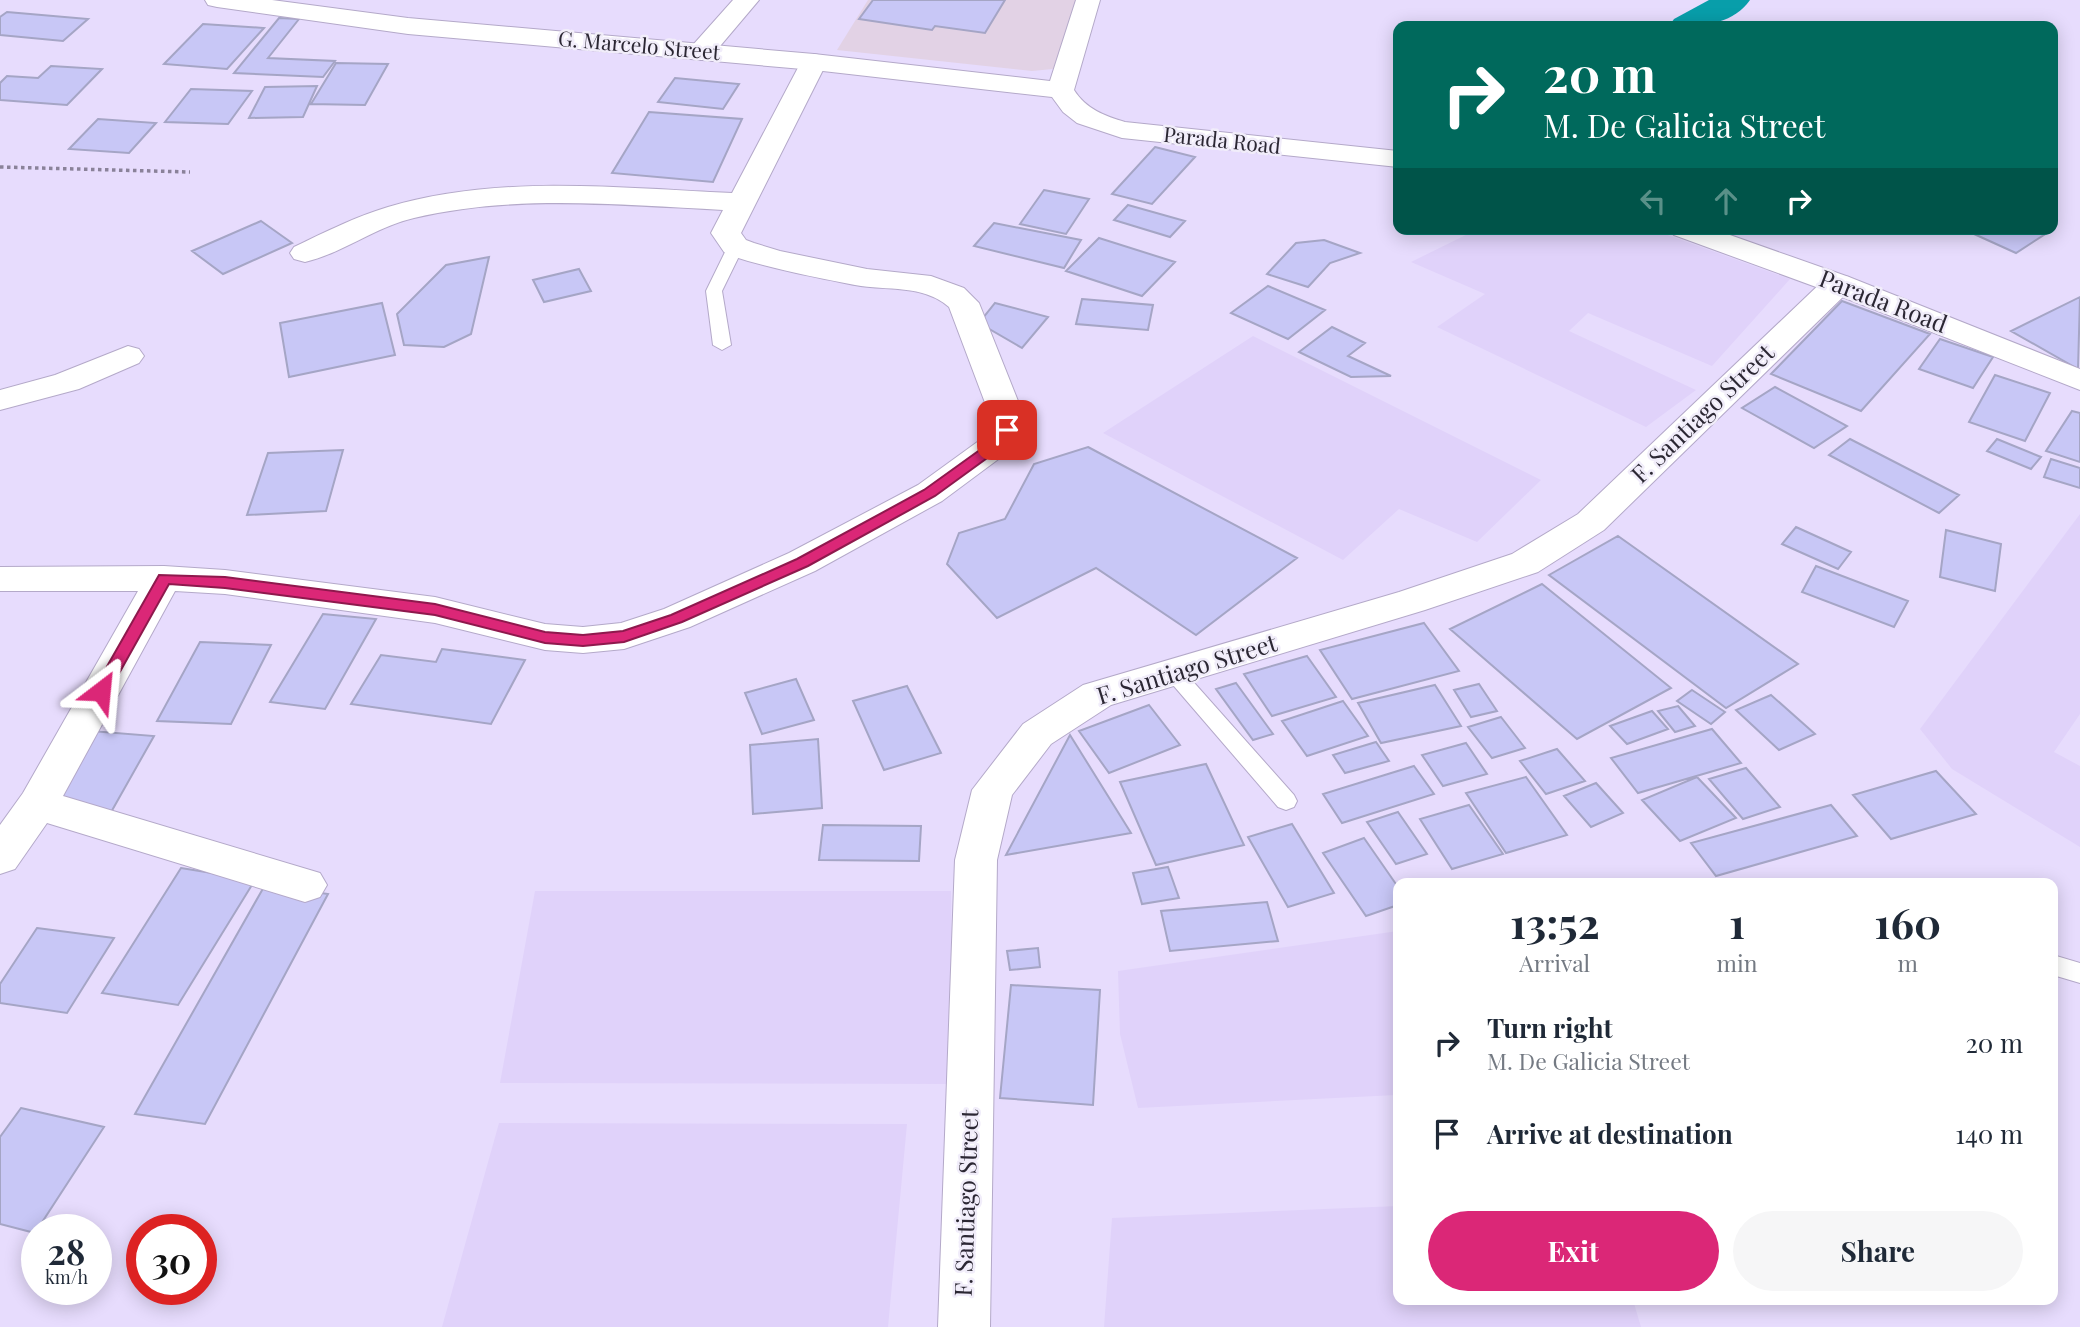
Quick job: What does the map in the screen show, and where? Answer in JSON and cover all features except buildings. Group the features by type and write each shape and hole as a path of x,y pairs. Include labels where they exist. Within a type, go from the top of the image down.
{"street":[{"name":"G. Marcelo Street","path":"217,0 408,26 814,62 1061,90"},
{"path":"702,52 747,0"},
{"path":"1061,90 1088,0"},
{"path":"0,579 164,578 225,582 435,610 545,637 583,640 624,636 677,618 802,562 930,493 1000,442 1007,430 1007,416 963,303 951,290 933,285 865,277 759,254 736,246 726,233 814,62"},
{"name":"Parada Road","path":"1061,90 1069,106 1090,120 1122,130 1393,158"},
{"path":"305,253 407,211 450,202 523,195 741,202"},
{"name":"Parada Road","path":"1701,235 1838,284 2080,380"},
{"name":"F. Santiago Street","path":"964,1327 976,860 993,790 1037,734 1097,695 1412,601 1525,563 1591,522 1838,284"},
{"path":"0,400 67,382 128,356"},
{"path":"0,857 38,804 164,578"},
{"path":"38,804 305,885"}],"lane":[{"path":"722,345 714,291 736,246"},
{"path":"1174,673 1286,801"},
{"path":"2058,966 2080,973"}],"path":[{"path":"0,167 190,172"}],"shaded area":[{"path":"868,0 1077,0 1062,62 1053,69 1032,71 837,50"},
{"path":"1466,235 1668,235 1790,279 1712,366 1588,313 1569,331 1696,390 1646,427 1437,327 1485,294 1411,262"},
{"path":"1253,336 1541,480 1477,542 1399,509 1343,560 1103,433"},
{"path":"2080,514 2080,714 2054,752 2080,766 2080,847 1952,769 1920,729"},
{"path":"535,891 951,891 953,1084 500,1083"},
{"path":"1393,932 1393,1095 1138,1108 1120,1034 1118,971"},
{"path":"499,1123 907,1124 888,1327 442,1327"},
{"path":"1393,1206 1393,1305 1634,1305 1641,1327 1104,1327 1112,1218"}],"waterway":[{"path":"1695,21 1734,0"}],"route":[{"path":"101,691 164,578 225,582 435,610 545,637 583,640 624,636 677,618 802,562 930,493 1000,442 1007,430"}]}
